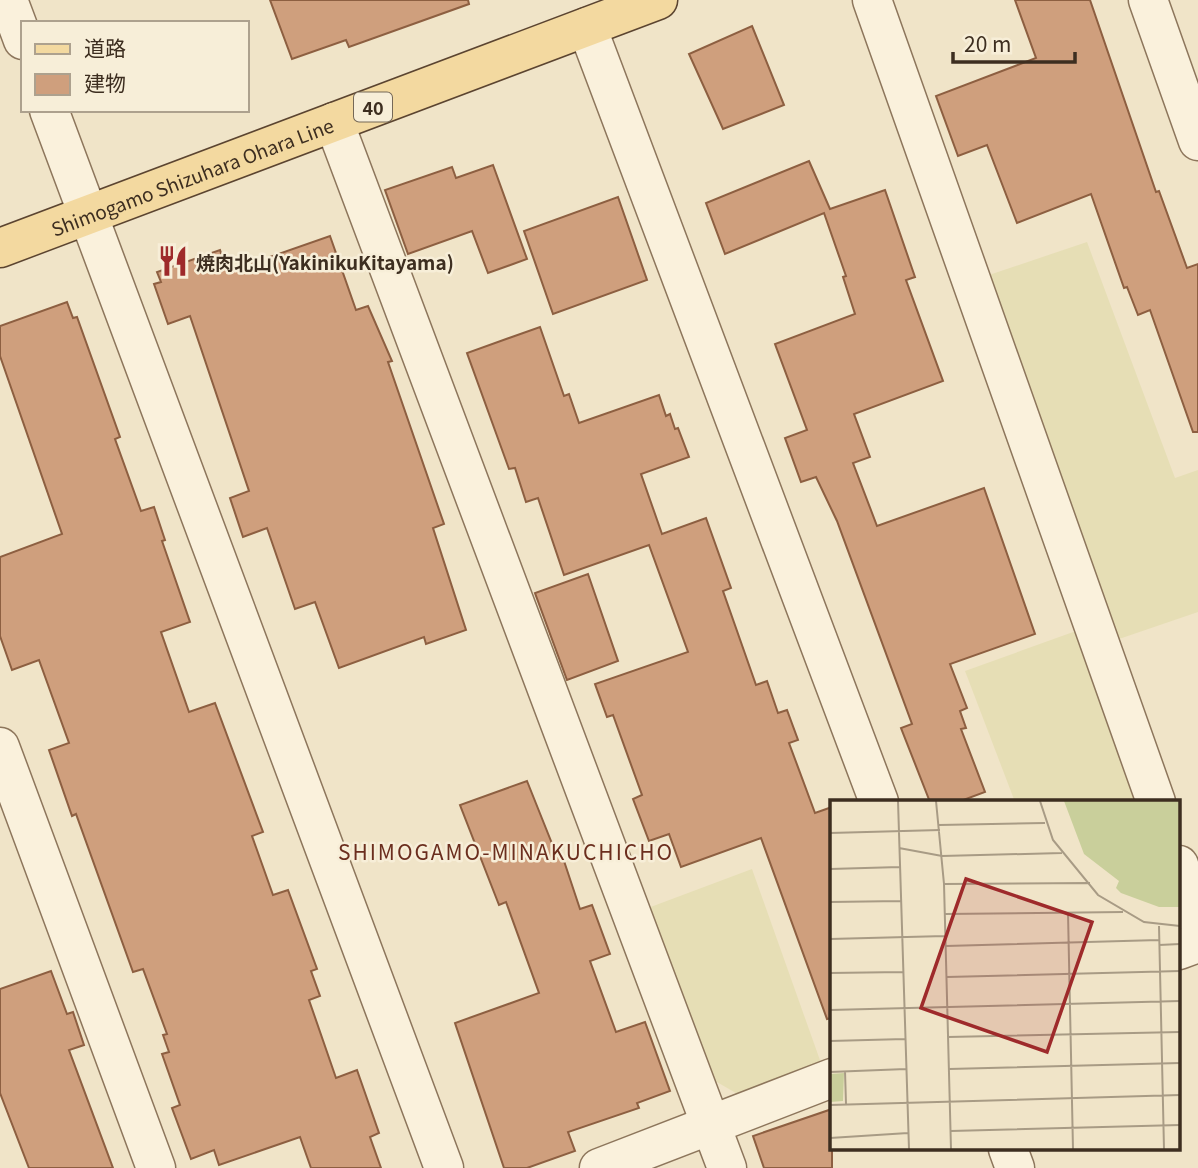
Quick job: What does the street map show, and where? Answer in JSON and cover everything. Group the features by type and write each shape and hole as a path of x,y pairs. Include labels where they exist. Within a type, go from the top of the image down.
{"main road":[{"name":"Shimogamo Shizuhara Ohara Line","path":"0,248 658,0"}],"street":[{"path":"8,0 21,35"},
{"path":"872,0 1155,800"},
{"path":"1148,0 1198,141"},
{"path":"587,27 878,800"},
{"path":"50,112 444,1168"},
{"path":"334,122 727,1168"},
{"path":"0,747 156,1168"},
{"path":"1180,868 1198,920"},
{"path":"1180,950 1198,943"},
{"path":"599,1168 830,1078"},
{"path":"1008,1150 1015,1168"}],"shaded area":[{"path":"1087,242 1175,478 1198,470 1198,612 1119,639 989,275"},
{"path":"1076,631 1135,800 1014,800 965,671"},
{"path":"752,869 821,1063 741,1096 710,1078 648,908"}],"building":[{"path":"270,0 468,0 469,4 349,47 346,40 292,59"},
{"path":"1015,0 1090,0 1156,192 1159,191 1187,268 1198,264 1198,432 1193,432 1150,310 1138,315 1127,287 1124,288 1091,194 1017,223 987,145 958,156 936,96 1036,58"},
{"path":"752,26 784,105 723,129 689,54"},
{"path":"809,161 830,209 885,190 915,277 906,280 943,381 854,414 870,457 853,463 877,526 984,488 1035,634 950,664 967,708 960,711 966,728 961,729 985,792 963,800 929,800 901,728 912,724 837,521 816,477 801,482 785,438 807,430 775,344 855,314 843,277 846,276 824,213 725,254 706,203"},
{"path":"493,165 527,259 488,273 472,231 408,254 385,190 452,167 456,178"},
{"path":"618,197 647,280 553,314 524,231"},
{"path":"330,236 356,310 368,306 392,361 388,362 444,524 433,528 466,630 426,644 424,637 339,668 315,602 295,609 267,528 243,537 230,498 249,491 190,316 168,324 154,284 161,282 157,272 220,250 227,272"},
{"path":"67,302 73,318 77,317 120,437 115,439 141,511 154,507 165,540 162,541 190,622 161,632 189,712 215,703 263,832 252,836 273,895 288,890 317,969 311,971 320,996 309,1000 336,1078 357,1070 379,1133 370,1137 381,1168 311,1168 300,1137 219,1165 214,1150 191,1159 172,1108 180,1105 162,1054 169,1052 163,1035 167,1034 143,969 133,972 76,814 72,816 49,750 69,743 39,660 12,670 0,636 0,557 62,534 0,356 0,326"},
{"path":"540,327 564,396 569,394 579,423 659,395 666,416 670,414 675,429 678,428 689,457 641,474 662,534 706,518 731,588 723,591 756,685 767,681 778,713 787,710 798,740 789,743 815,813 830,808 830,1018 827,1019 761,838 681,867 669,834 649,841 633,799 642,795 613,715 607,717 595,684 688,652 649,545 564,575 538,498 526,502 515,468 509,469 467,353"},
{"path":"588,574 618,661 567,680 535,593"},
{"path":"527,781 555,851 560,849 580,909 592,905 610,954 590,961 616,1032 645,1022 670,1091 637,1103 639,1108 568,1132 575,1151 527,1168 504,1168 455,1023 539,993 506,902 499,905 460,805"},
{"path":"51,971 67,1014 73,1012 84,1045 69,1050 113,1168 29,1168 0,1093 0,989"},
{"path":"830,1110 832,1168 764,1168 753,1136"}],"place":[{"name":"焼肉北山(YakinikuKitayama)","path":"173,261"}],"district":[{"name":"SHIMOGAMO-MINAKUCHICHO","path":"506,851"}]}
